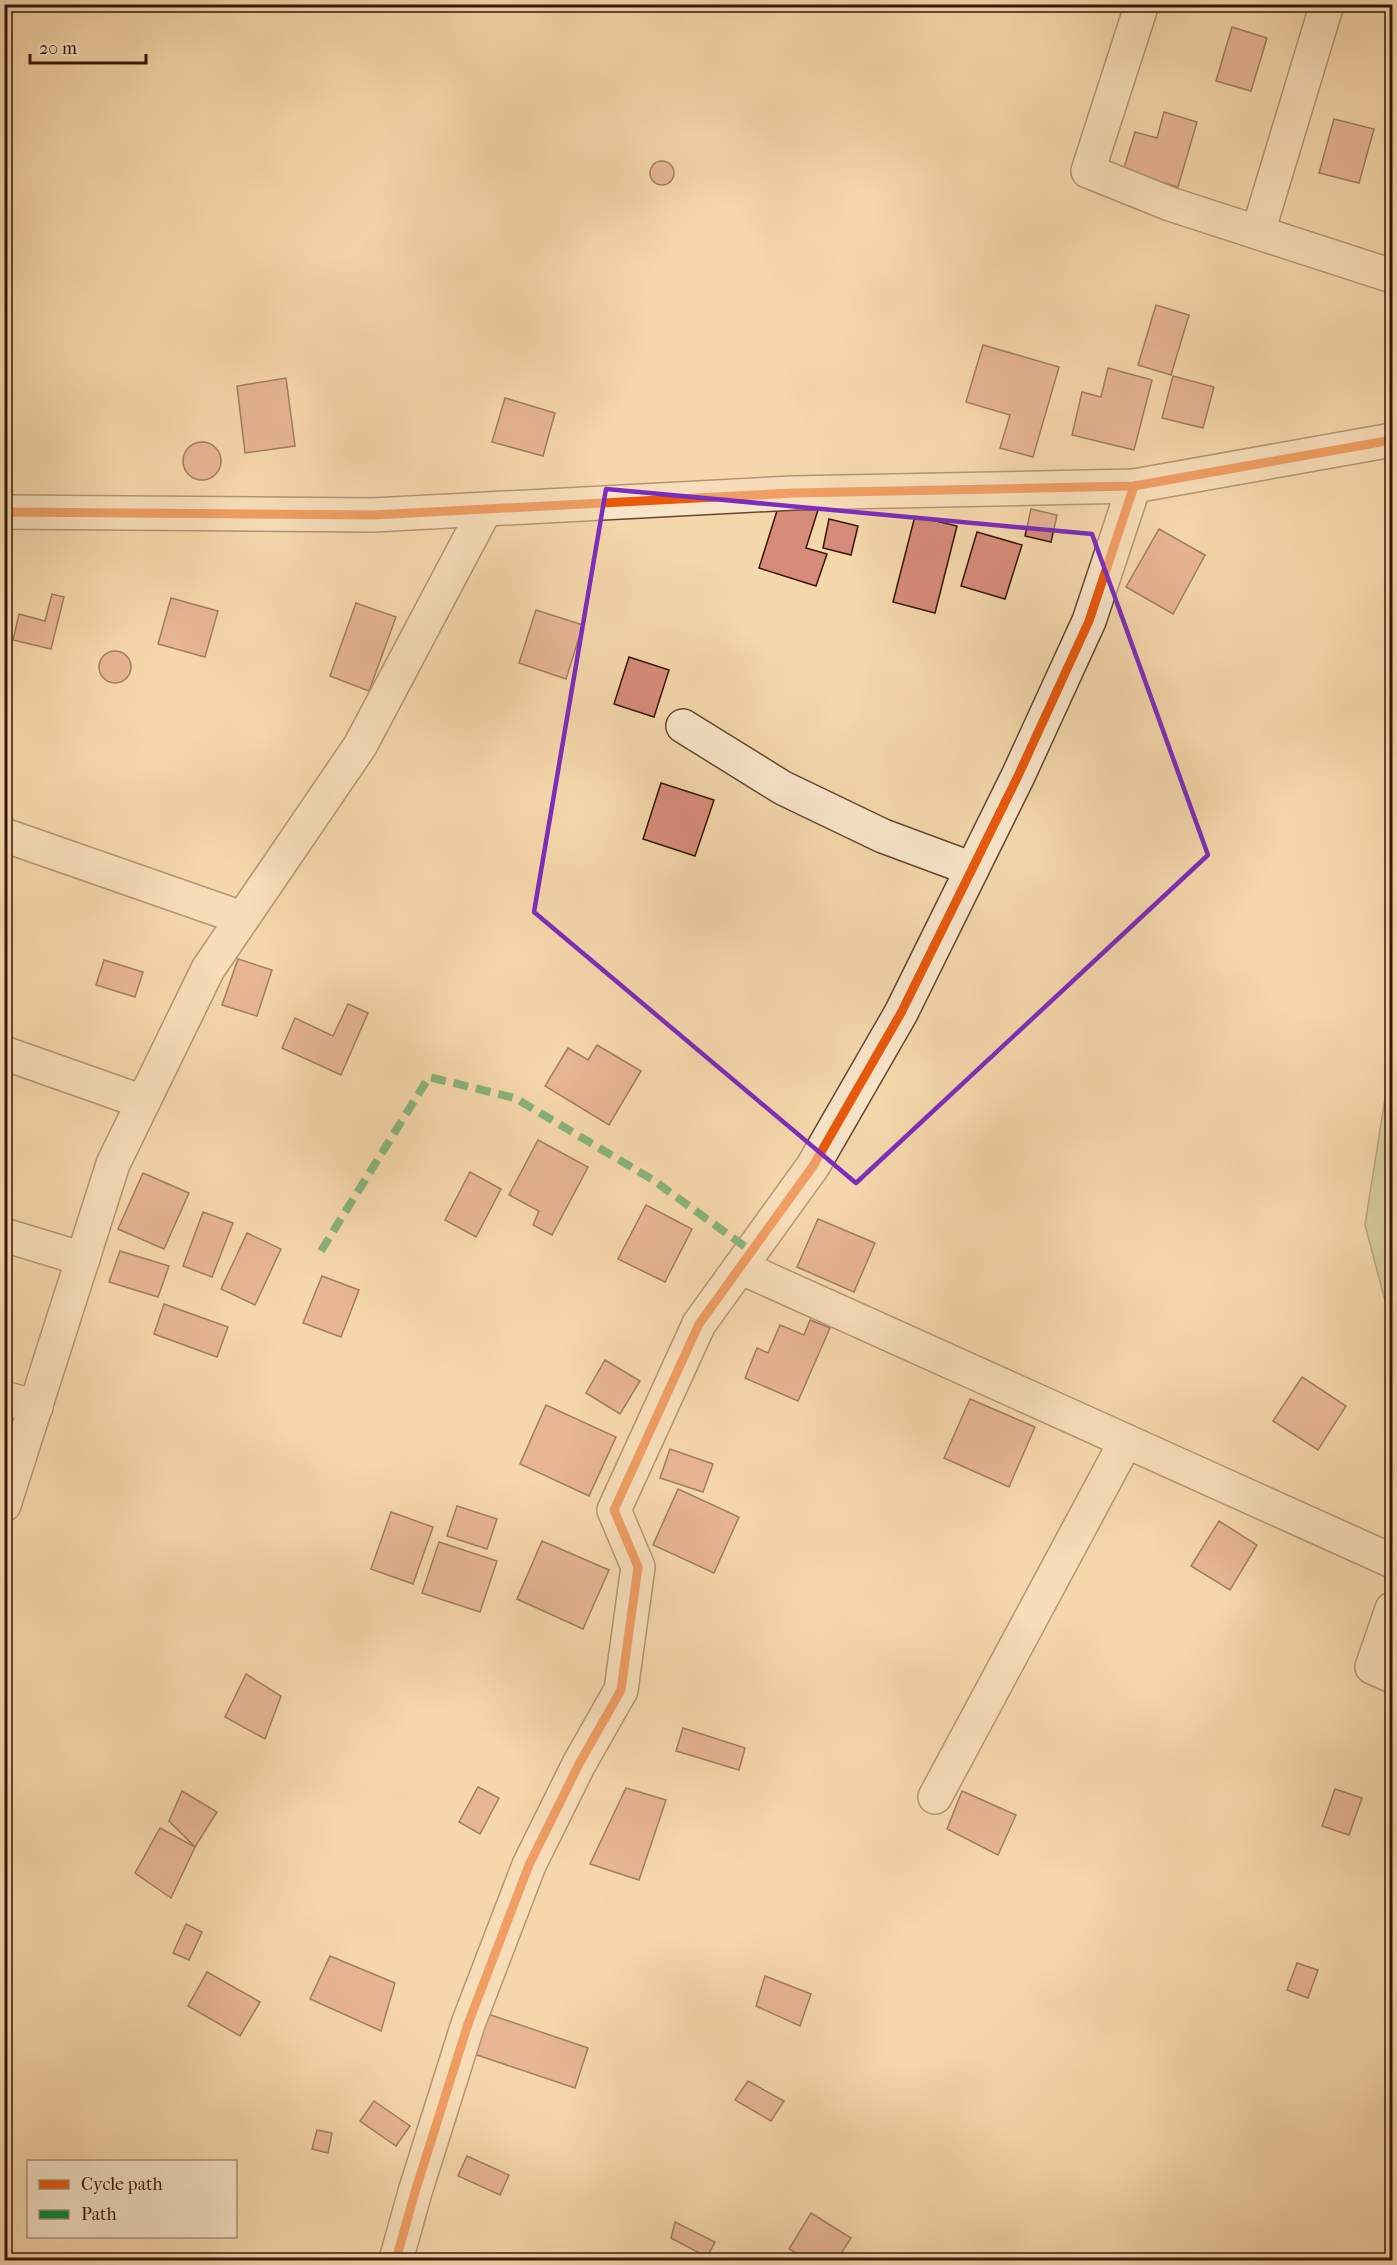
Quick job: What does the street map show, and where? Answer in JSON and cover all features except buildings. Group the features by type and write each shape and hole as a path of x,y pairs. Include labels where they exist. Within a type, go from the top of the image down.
{"street":[{"path":"1142,4 1088,171 1170,204 1392,276"},
{"path":"1258,232 1327,4"},
{"path":"4,512 373,514 793,493 1134,486 1392,440"},
{"path":"396,2260 468,2024 529,1865 579,1764 621,1690 638,1567 614,1510 699,1324 813,1166 901,1013 1018,776 1089,621 1134,486"},
{"path":"4,1505 112,1164 208,969 360,746 485,510"},
{"path":"683,726 783,788 883,836 972,869"},
{"path":"4,835 242,918"},
{"path":"4,1053 143,1102"},
{"path":"4,1235 83,1258"},
{"path":"740,1267 1392,1562"},
{"path":"4,1398 36,1407"},
{"path":"935,1797 1126,1441"},
{"path":"1392,1609 1372,1667 1392,1676"}],"highlighted area":[{"path":"606,489 1092,534 1208,855 856,1183 534,912"}],"green space":[{"path":"1392,1054 1392,1327 1365,1225"}],"marked path":[{"path":"321,1251 429,1077 515,1098 653,1180 751,1251"}],"cycle path":[{"path":"4,512 373,515 793,493 1134,486 1392,440"},
{"path":"396,2260 468,2024 529,1865 579,1764 621,1690 638,1567 614,1510 699,1324 813,1166 901,1013 1018,776 1089,621 1134,486"}]}
